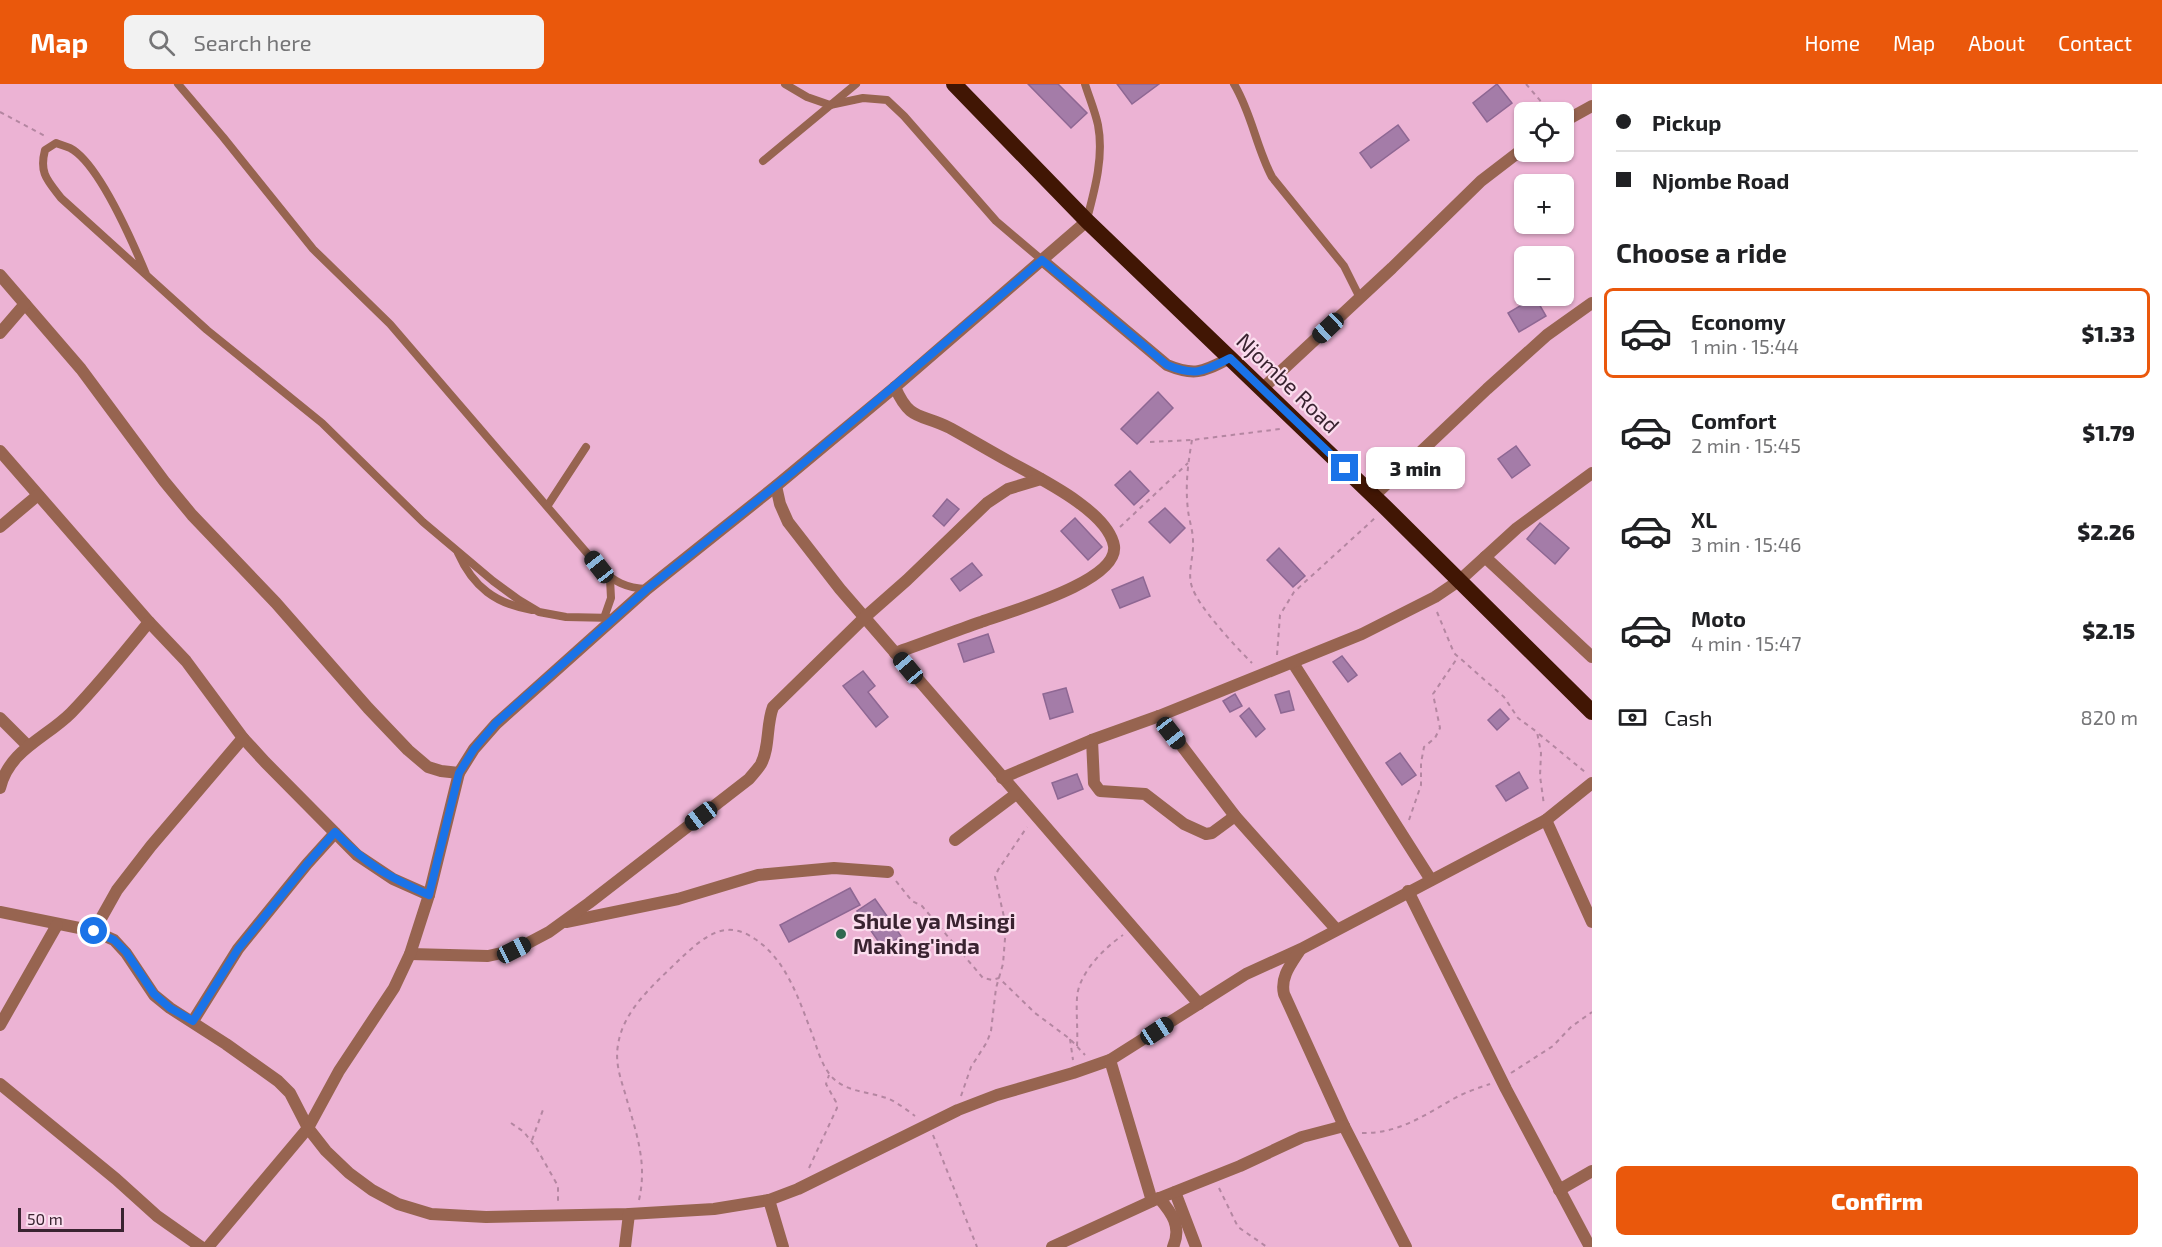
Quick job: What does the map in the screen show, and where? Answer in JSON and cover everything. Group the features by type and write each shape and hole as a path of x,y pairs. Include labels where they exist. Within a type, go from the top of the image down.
{"highway":[{"name":"Njombe Road","path":"954,84 1087,221 1380,502 1592,712"}],"street":[{"path":"1574,116 1592,106"},
{"path":"1262,388 1474,188 1514,156"},
{"path":"208,1247 308,1128 339,1071 394,988 410,954 429,895 459,773 474,749 496,723 610,618 776,486 895,387 1087,221"},
{"path":"1042,260 1167,365 1193,373 1204,371 1230,358"},
{"path":"0,275 81,369 192,515 276,603 376,717 428,767 459,773"},
{"path":"1380,502 1495,381 1547,335 1592,303"},
{"path":"0,333 25,304"},
{"path":"895,387 902,404 915,415 948,427 1084,506 1110,536 1114,547 1113,557 1106,566 1075,586 1030,605 895,652"},
{"path":"0,451 149,622 186,661 243,738 357,855 393,879 429,895"},
{"path":"1002,778 1092,740 1293,663 1362,634 1435,597 1460,580 1517,528 1592,472"},
{"path":"410,954 488,956 514,950 561,924 749,779 761,764 769,717 773,707 865,617 997,495 1023,483 1041,479"},
{"path":"776,486 780,504 788,522 840,589 1199,1005"},
{"path":"0,527 38,495"},
{"path":"1485,557 1592,657"},
{"path":"0,788 2,779 14,759 69,715 149,622"},
{"path":"1293,663 1366,779 1406,837 1431,880"},
{"path":"1159,716 1235,816 1336,929"},
{"path":"0,718 28,746"},
{"path":"94,931 117,890 150,846 243,738"},
{"path":"1092,740 1094,783 1100,791 1145,794 1184,824 1206,834 1212,833 1235,816"},
{"path":"0,912 94,931 114,940 126,952 154,994 170,1008 193,1021 278,1081 290,1093 308,1128 326,1151 349,1173 372,1190 398,1204 431,1214 486,1217 554,1217 714,1209 769,1200 798,1189 958,1110 997,1095 1110,1060 1246,974 1301,949 1546,820 1592,783"},
{"path":"955,840 1016,794"},
{"path":"1546,820 1592,922"},
{"path":"193,1021 238,949 335,832"},
{"path":"561,924 678,899 758,875 834,868 888,872"},
{"path":"1408,891 1501,1079 1590,1247"},
{"path":"0,1025 57,925"},
{"path":"1301,949 1284,977 1282,985 1292,1014 1344,1126 1406,1247"},
{"path":"1110,1060 1155,1199 1168,1209 1178,1229 1173,1247"},
{"path":"0,1084 116,1179 157,1216 201,1247"},
{"path":"1052,1247 1155,1199 1214,1177 1302,1137 1344,1126"},
{"path":"1559,1190 1592,1171"},
{"path":"1175,1192 1196,1247"},
{"path":"769,1200 783,1247"},
{"path":"625,1247 632,1214"}],"lane":[{"path":"178,84 314,249 390,324 610,579 632,588 647,589"},
{"path":"785,84 807,97 830,105 863,98 887,100 904,116 996,221 1042,260"},
{"path":"763,161 856,84"},
{"path":"1085,84 1098,126 1100,153 1096,187 1087,221"},
{"path":"1234,84 1251,118 1264,162 1272,177 1344,266 1360,298"},
{"path":"146,274 120,215 87,164 71,148 56,143 45,150 42,163 45,177 61,198 207,330 322,423 423,522 501,587 539,612"},
{"path":"548,505 586,447"},
{"path":"456,549 464,568 477,584 497,599 513,607 566,617 610,618 610,579"}],"path":[{"path":"1526,84 1541,102"},
{"path":"0,112 56,143"},
{"path":"1149,442 1192,440 1301,426"},
{"path":"1192,440 1186,496 1194,543 1191,586 1224,633 1263,674"},
{"path":"1110,536 1188,463"},
{"path":"1276,669 1278,623 1284,607 1294,592 1380,502"},
{"path":"1435,597 1438,617 1454,653 1504,697 1518,718 1592,778"},
{"path":"1406,837 1410,816 1421,785 1424,747 1436,738 1440,728 1433,694 1458,656"},
{"path":"1537,732 1541,753 1540,776 1546,820"},
{"path":"958,1110 966,1077 992,1031 994,1001 1003,964 1006,926 995,877 1026,830 1029,808"},
{"path":"888,872 912,901 922,906 983,978 992,980 999,978"},
{"path":"1077,1046 1076,997 1081,982 1107,948 1133,928"},
{"path":"632,1214 642,1187 644,1169 616,1063 618,1043 626,1021 651,987 710,934 724,929 745,931 763,944 782,966 797,996 822,1061 838,1084 891,1100 927,1124 977,1247"},
{"path":"999,978 1035,1014 1077,1046 1092,1066"},
{"path":"1344,1126 1360,1133 1367,1133 1400,1127 1423,1117 1455,1098 1501,1079 1527,1065 1554,1046 1571,1027 1592,1012"},
{"path":"1070,1040 1073,1073"},
{"path":"798,1189 837,1108 826,1084 830,1074"},
{"path":"532,1140 544,1107"},
{"path":"511,1123 532,1140 558,1186 559,1200 554,1217"},
{"path":"1214,1177 1238,1227 1267,1247"}],"building":[{"path":"1028,84 1058,84 1087,113 1071,128"},
{"path":"1117,84 1159,84 1132,104"},
{"path":"1497,84 1512,103 1487,122 1473,103"},
{"path":"1398,125 1409,140 1371,168 1360,153"},
{"path":"1520,306 1540,306 1546,316 1519,332 1508,313"},
{"path":"1158,392 1173,408 1137,444 1121,429"},
{"path":"1516,446 1530,465 1512,478 1498,459"},
{"path":"1130,471 1149,491 1134,505 1115,485"},
{"path":"947,499 959,509 944,526 933,516"},
{"path":"1165,508 1185,528 1170,543 1149,522"},
{"path":"1075,518 1102,547 1088,560 1061,531"},
{"path":"1540,523 1569,548 1555,564 1527,539"},
{"path":"1279,548 1305,576 1293,587 1267,560"},
{"path":"972,563 982,575 960,591 951,579"},
{"path":"1143,577 1150,596 1120,608 1112,590"},
{"path":"988,634 994,652 964,662 958,644"},
{"path":"1342,656 1357,675 1348,682 1333,662"},
{"path":"863,671 875,686 868,692 888,717 876,727 843,686"},
{"path":"1066,688 1073,712 1050,719 1043,694"},
{"path":"1289,691 1294,710 1281,713 1275,695"},
{"path":"1235,694 1242,706 1230,712 1223,701"},
{"path":"1249,708 1265,729 1256,737 1240,716"},
{"path":"1500,709 1509,719 1497,730 1488,720"},
{"path":"1400,753 1416,775 1402,785 1386,763"},
{"path":"1519,772 1528,788 1506,801 1496,786"},
{"path":"1077,774 1083,789 1058,799 1052,783"},
{"path":"850,888 860,905 789,942 780,925"},
{"path":"875,899 901,936 883,948 857,911"}],"place":[{"name":"Shule ya Msingi Making'inda","path":"841,934"}],"route":[{"path":"94,931 114,940 126,952 154,994 170,1008 193,1021 238,949 335,832 357,855 393,879 429,895 459,773 474,749 496,723 647,589 793,472 1042,260 1167,365 1193,373 1204,371 1230,358 1345,468"}]}
